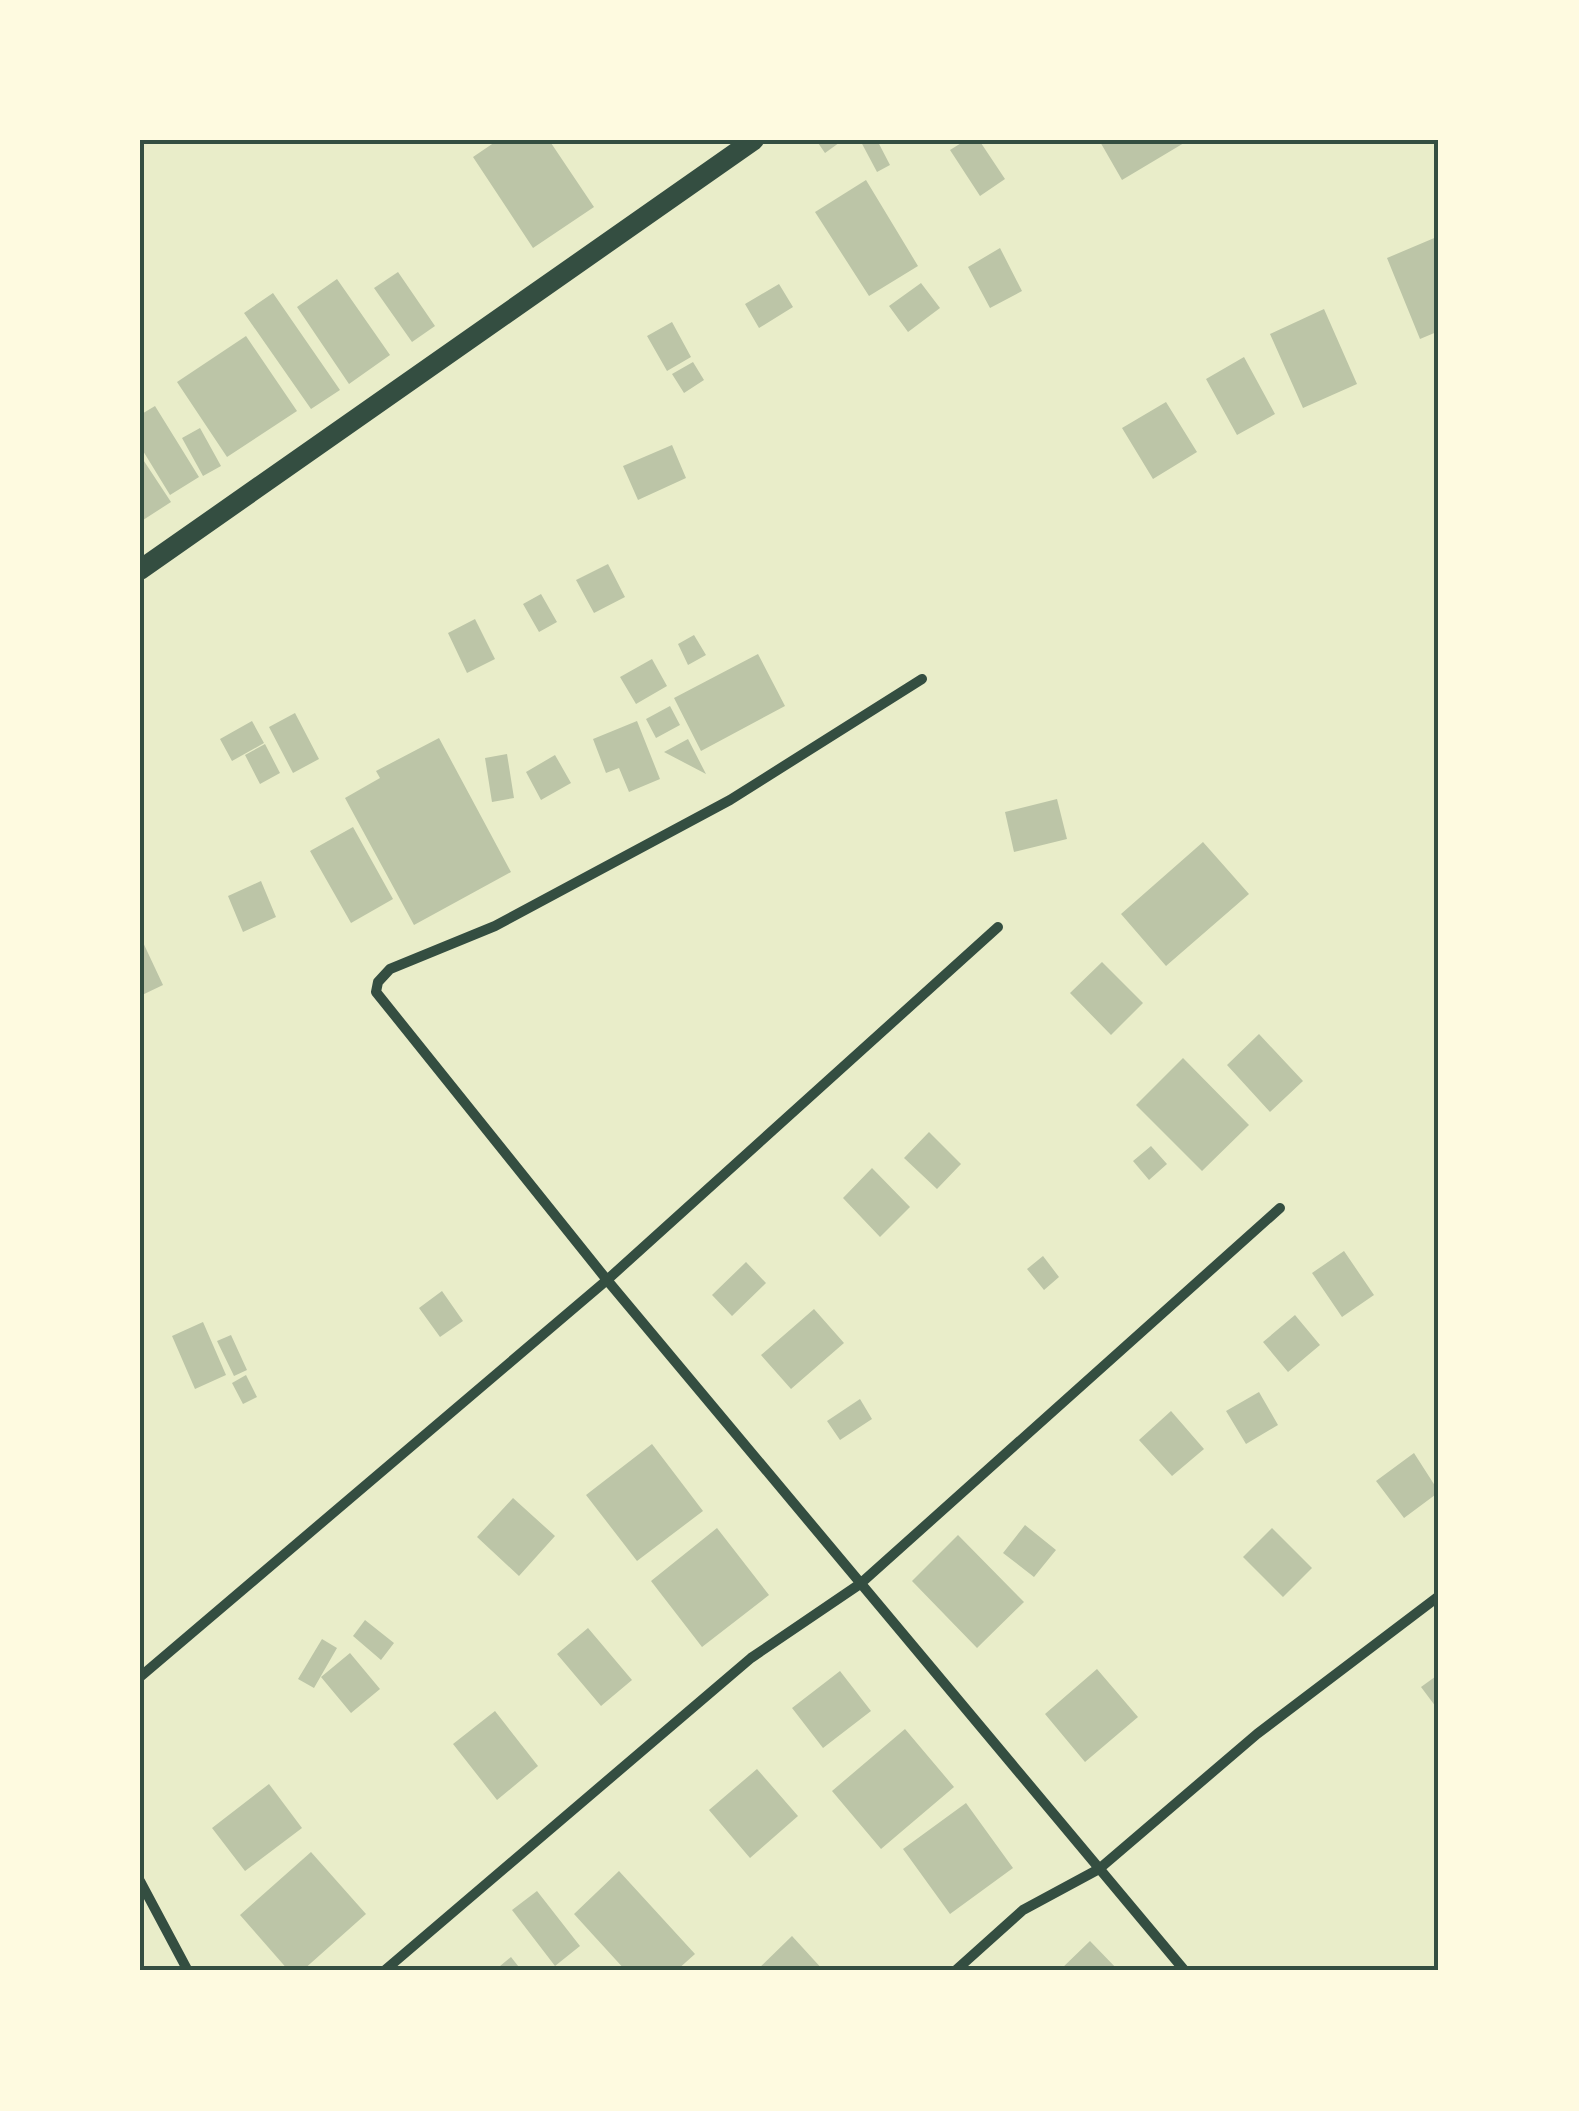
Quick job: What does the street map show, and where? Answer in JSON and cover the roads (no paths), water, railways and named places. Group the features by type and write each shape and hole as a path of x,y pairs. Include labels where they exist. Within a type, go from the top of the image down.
{"main road":[{"path":"140,570 754,140"}],"street":[{"path":"922,679 730,800 495,926 390,969 378,982 376,992 607,1280 1185,1971"},
{"path":"140,1677 607,1280 998,926"},
{"path":"384,1971 750,1658 860,1584 1280,1208"},
{"path":"955,1971 1023,1910 1098,1869 1257,1734 1439,1596"},
{"path":"140,1881 188,1971"}]}
